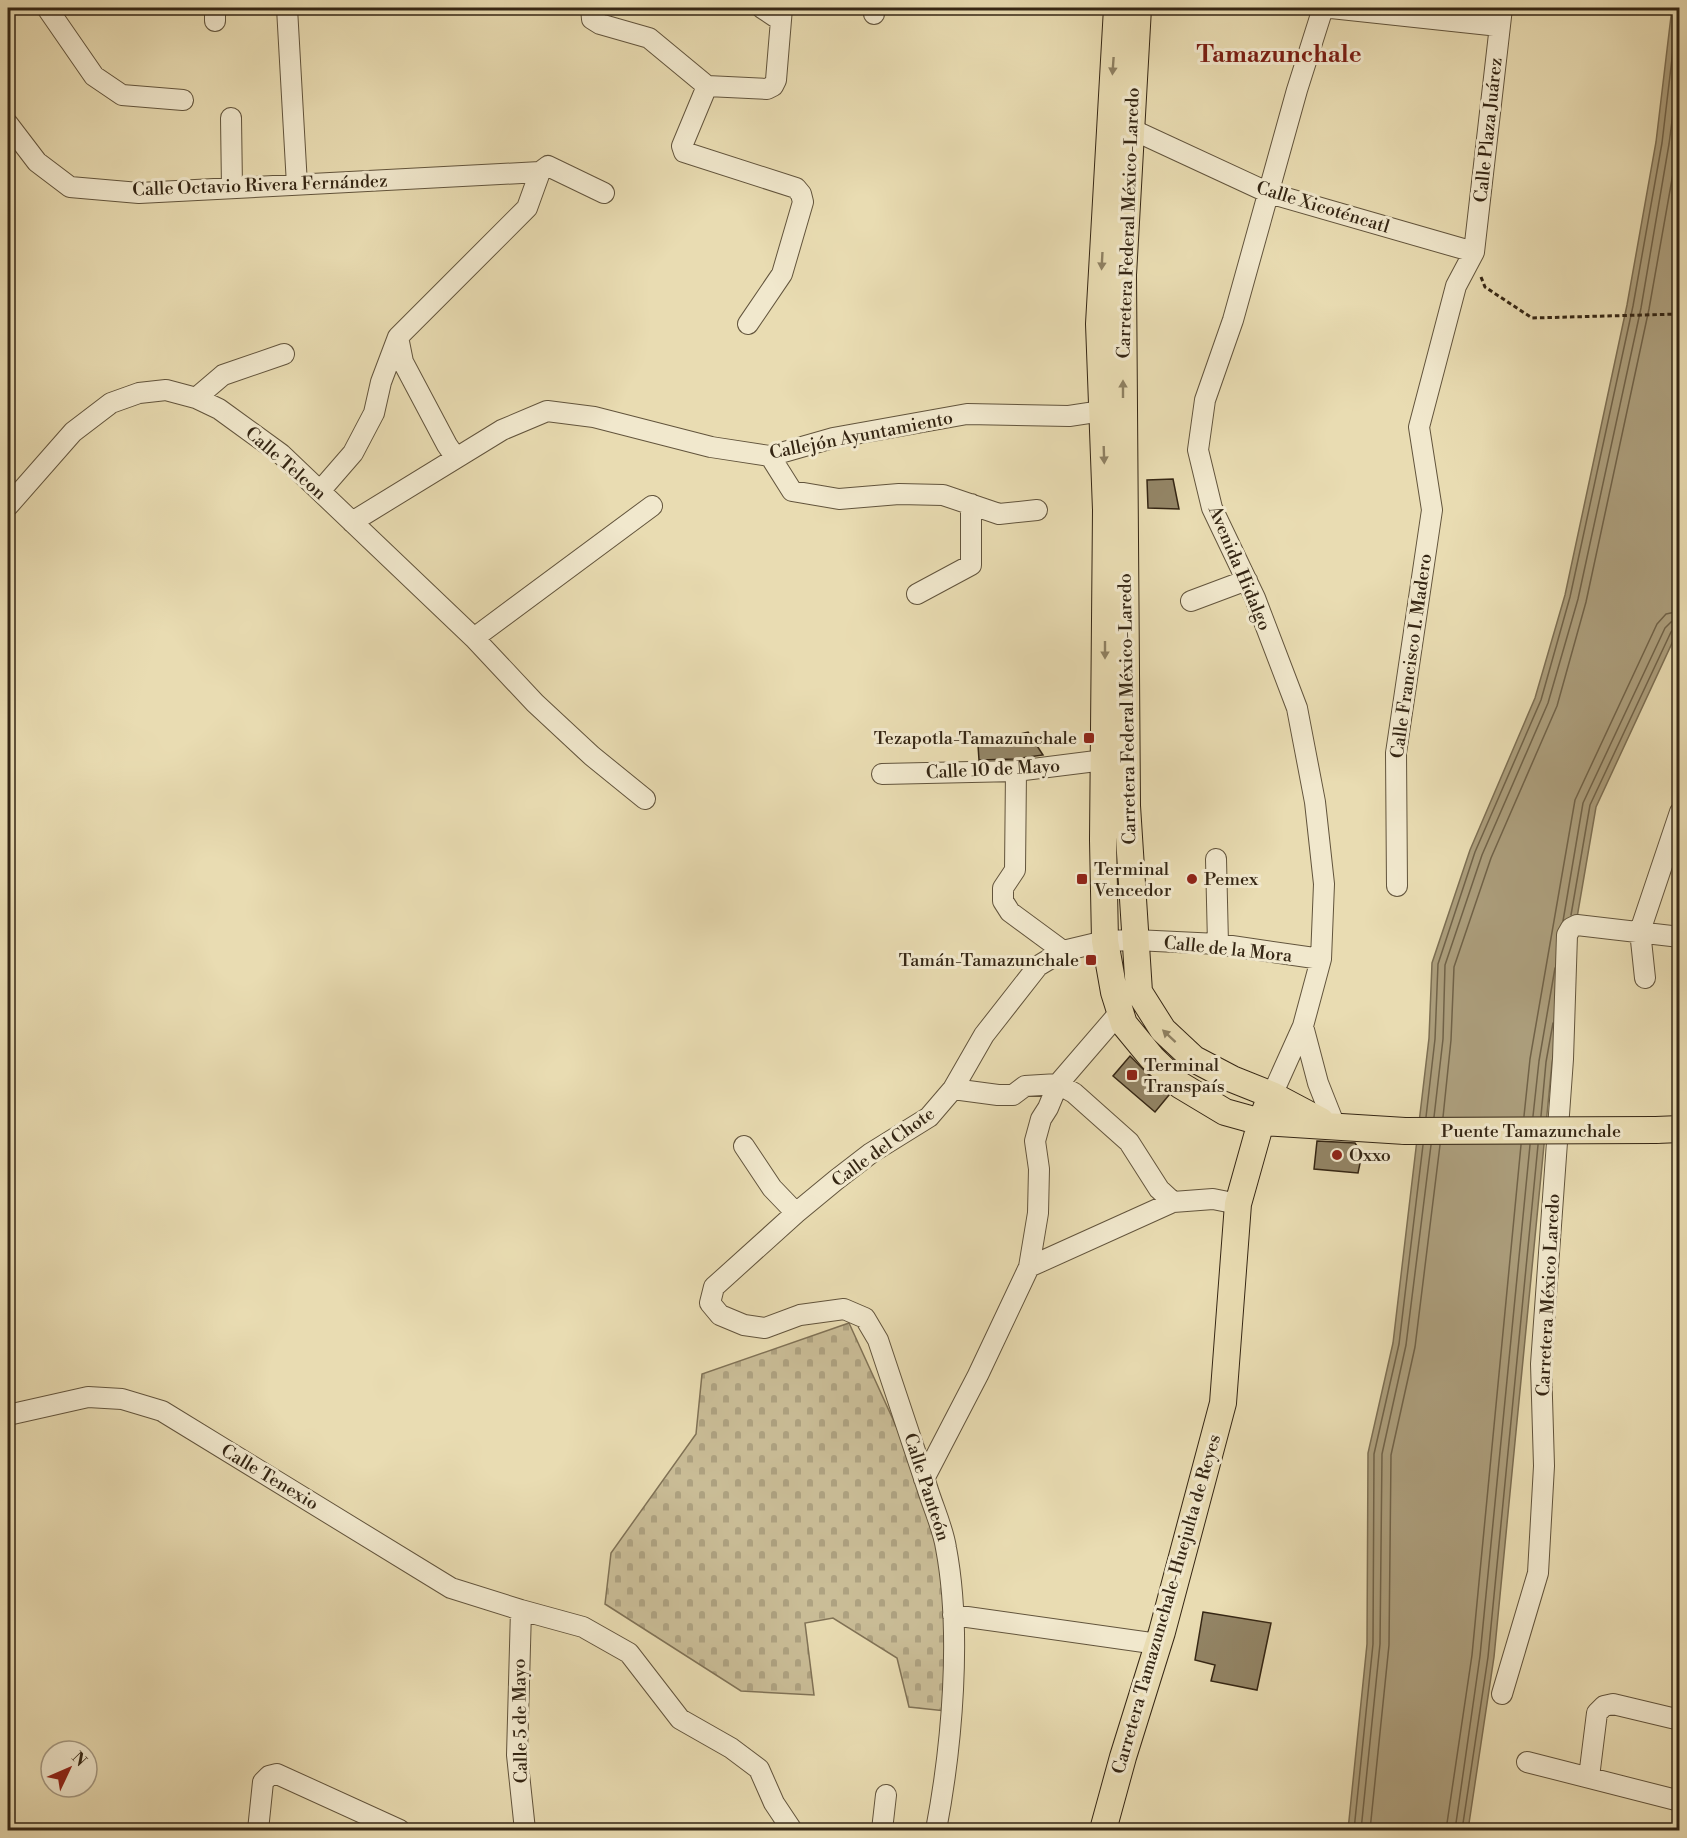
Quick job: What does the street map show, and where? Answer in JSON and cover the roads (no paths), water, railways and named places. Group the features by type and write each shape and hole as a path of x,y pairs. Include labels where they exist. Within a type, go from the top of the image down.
{"main road":[{"name":"Carretera Federal México-Laredo","path":"1117,8 1122,275 1103,840 1106,941 1114,992 1124,1024 1152,1058 1180,1086 1225,1112 1261,1122 1332,1126"},
{"name":"Carretera Federal México-Laredo","path":"1138,8 1120,126 1099,324 1102,411 1115,510 1127,806 1138,992 1163,1030 1194,1059 1332,1126"},
{"name":"Carretera Tamazunchale-Huejulta de Reyes","path":"1103,1830 1158,1644 1223,1403 1238,1204 1261,1122 1272,1095"},
{"name":"Puente Tamazunchale","path":"1332,1126 1405,1131 1673,1130"}],"street":[{"path":"47,8 94,75 122,95 183,100"},
{"path":"287,8 297,184"},
{"path":"591,13 600,24 649,38 707,86 767,89 773,86 776,80 781,14 762,8"},
{"name":"Avenida Hidalgo","path":"1272,1095 1303,1026 1322,959 1324,885 1315,802 1298,708 1247,580 1212,508 1198,450 1205,400 1233,320 1297,90 1323,8"},
{"path":"1331,8 1501,17"},
{"name":"Calle Plaza Juárez","path":"1474,252 1501,17"},
{"path":"707,86 682,146 684,152 796,188 803,202 782,274 748,324"},
{"path":"231,118 232,188"},
{"name":"Calle Octavio Rivera Fernández","path":"8,124 37,162 70,187 139,193 540,172 548,166 604,193"},
{"name":"Calle Xicoténcatl","path":"1120,126 1269,193 1474,252"},
{"path":"320,491 352,453 374,413 381,382 398,337 527,208 540,172"},
{"name":"Calle Francisco I. Madero","path":"1397,886 1396,753 1432,510 1419,427 1456,286 1474,252"},
{"path":"398,337 404,362 456,458"},
{"path":"196,398 223,375 284,354"},
{"name":"Calle Telcon","path":"8,506 73,432 111,403 139,393 166,390 196,398 219,409 281,454 474,638 535,703 592,756 645,799"},
{"name":"Callejón Ayuntamiento","path":"352,522 502,430 547,411 594,417 711,447 770,456 833,438 967,414 1069,416 1102,411"},
{"path":"770,456 792,491 839,499 899,494 943,495 999,514 1037,510"},
{"path":"917,594 970,565 971,504"},
{"path":"474,638 652,506"},
{"path":"1191,601 1247,580"},
{"name":"Calle 10 de Mayo","path":"882,774 1016,771 1104,760"},
{"path":"1016,771 1015,870 1003,888 1002,901 1010,912 1063,951"},
{"path":"1644,978 1640,931 1680,812"},
{"path":"1216,859 1218,945"},
{"name":"Carretera México Laredo","path":"1502,1694 1538,1573 1544,1466 1541,1364 1563,1059 1567,935 1571,928 1577,925 1640,931"},
{"path":"1640,931 1680,937"},
{"name":"Calle del Chote","path":"710,1303 714,1287 796,1213 871,1153 929,1117 953,1089 984,1035 1038,966 1063,951 1106,941 1135,940"},
{"name":"Calle de la Mora","path":"1135,940 1218,945 1322,959"},
{"path":"924,1479 978,1375 1029,1267 1038,1213 1040,1169 1035,1141 1041,1119 1058,1084 1120,1012"},
{"path":"1303,1026 1332,1126"},
{"path":"953,1089 1013,1095 1025,1086 1058,1084 1074,1093 1129,1142 1159,1189 1173,1202"},
{"path":"744,1146 772,1188 796,1213"},
{"path":"1029,1267 1173,1202 1213,1199 1238,1204"},
{"name":"Calle Panteón","path":"710,1303 720,1315 744,1325 765,1328 800,1315 844,1310 865,1318 878,1340 946,1547 953,1615 950,1722 943,1792 936,1830"},
{"name":"Calle Tenexio","path":"8,1415 88,1397 122,1398 162,1411 451,1588 583,1627 629,1653 680,1719 731,1748 759,1769 774,1803 792,1830"},
{"name":"Calle 5 de Mayo","path":"521,1610 517,1755 525,1830"},
{"path":"953,1615 1158,1644"},
{"path":"1589,1777 1597,1713 1604,1706 1613,1704 1680,1720"},
{"path":"1527,1762 1680,1801"},
{"path":"258,1830 263,1782 269,1776 277,1774 400,1830"},
{"path":"882,1830 886,1795"}],"water":[{"path":"1672,8 1679,8 1679,628 1596,807 1552,1063 1494,1657 1468,1830 1348,1830 1367,1644 1368,1453 1393,1343 1429,1038 1432,963 1470,850 1535,698 1565,595 1627,305 1656,142"}],"place":[{"name":"Tezapotla-Tamazunchale","path":"1089,738"},
{"name":"Terminal Vencedor","path":"1082,879"},
{"name":"Pemex","path":"1192,879"},
{"name":"Tamán-Tamazunchale","path":"1091,960"},
{"name":"Terminal Transpaís","path":"1132,1075"},
{"name":"Oxxo","path":"1337,1155"}],"district":[{"name":"Tamazunchale","path":"1279,54"}]}
